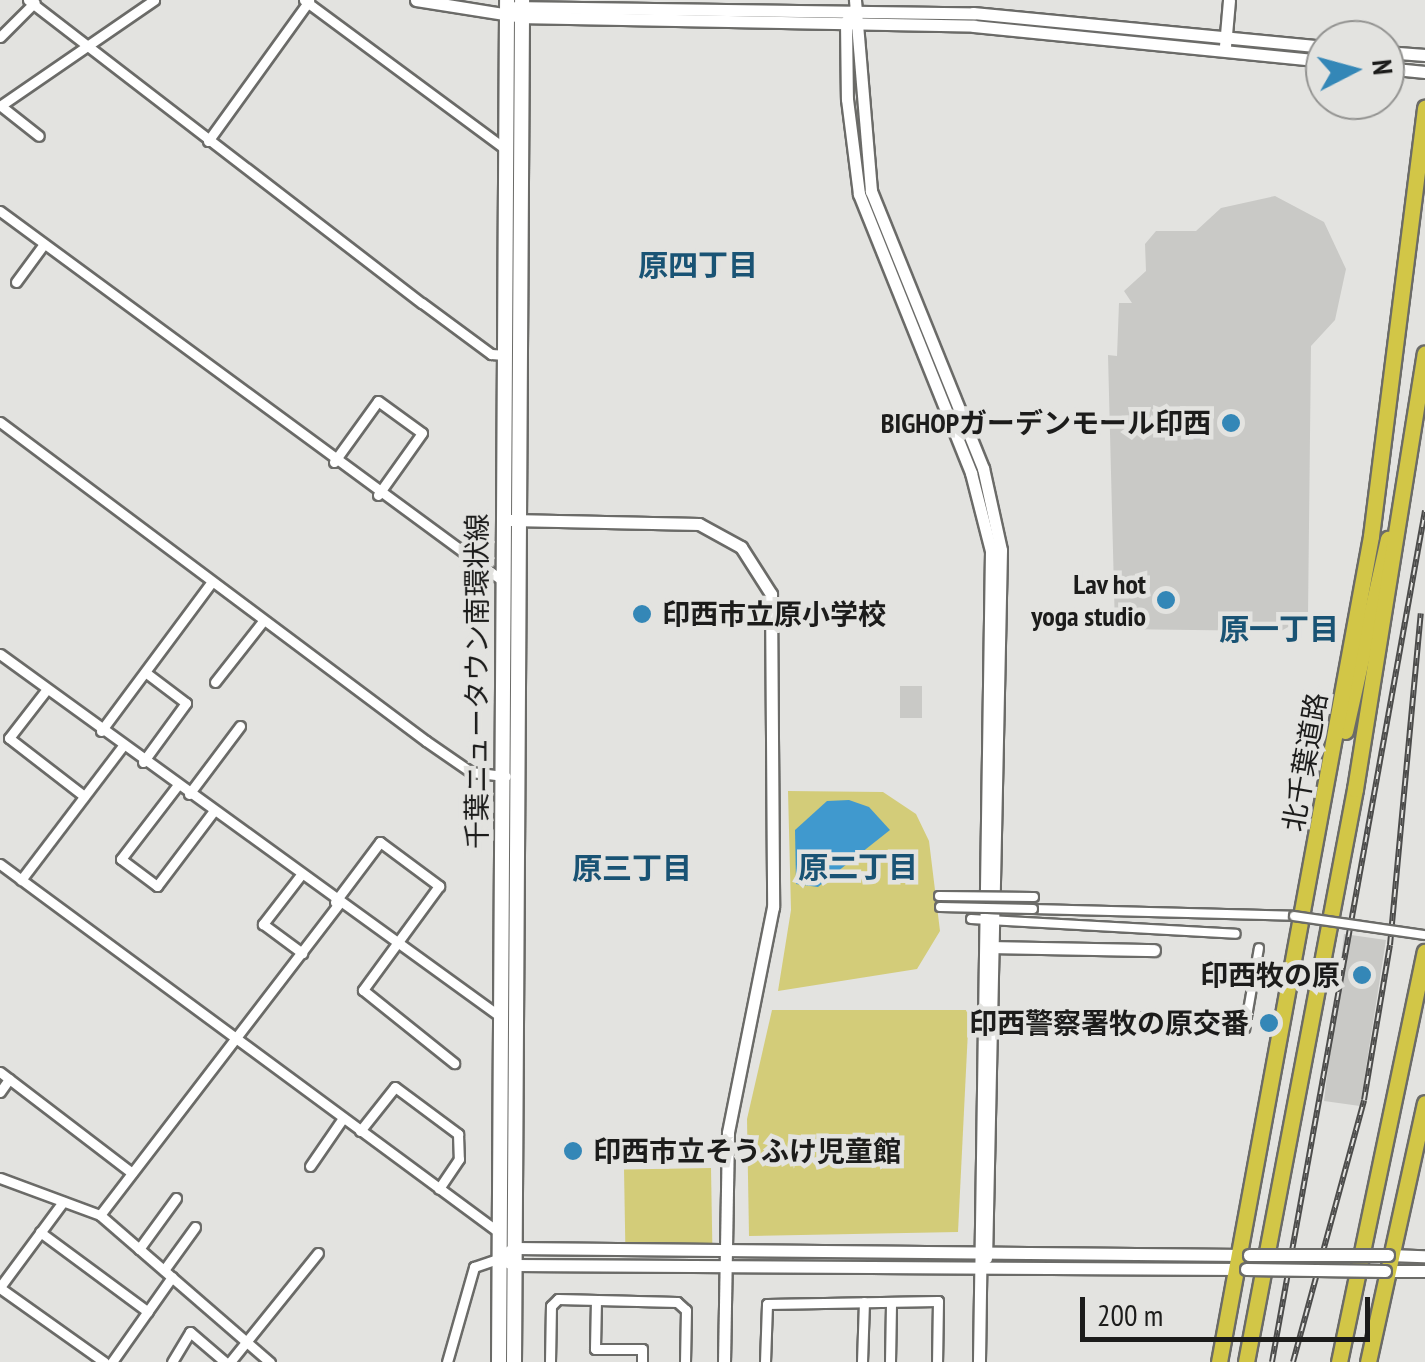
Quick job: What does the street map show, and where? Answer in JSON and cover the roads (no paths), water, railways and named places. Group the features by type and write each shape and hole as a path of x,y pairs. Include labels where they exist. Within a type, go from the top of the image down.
{"highway":[{"name":"北千葉道路","path":"1219,1362 1245,1262 1385,446 1425,107"},
{"name":"北千葉道路","path":"1246,1362 1405,502 1425,354"},
{"path":"1326,782 1405,502"},
{"path":"1339,1362 1425,952"},
{"path":"1368,1362 1425,1103"}],"main road":[{"name":"千葉ニュータウン南環状線","path":"514,1362 507,1261 500,1233 498,1014 509,776 503,581 510,520 504,355 506,150 516,6"},
{"name":"千葉ニュータウン南環状線","path":"500,1362 507,1261 514,1248 509,776 516,6"}],"street":[{"path":"39,136 1,106 154,0"},
{"path":"416,0 846,22"},
{"path":"1225,44 1229,0"},
{"path":"0,37 33,1 84,48 491,354 504,355"},
{"path":"208,141 307,1 506,150"},
{"path":"516,6 857,10 1225,44 1305,46"},
{"path":"857,10 846,22 859,194 971,472 991,551 985,919 991,947 979,1362"},
{"path":"857,10 871,191 983,468 1002,550 985,919"},
{"path":"1225,44 1305,58"},
{"path":"1,213 378,495 503,581"},
{"path":"16,282 44,244"},
{"path":"334,462 378,401 422,434 378,495"},
{"path":"0,422 262,621 471,772 509,776"},
{"path":"510,520 699,524 740,546 772,594 771,938 728,1133 724,1362"},
{"path":"101,731 211,583"},
{"path":"215,682 262,621"},
{"path":"0,672 4,657 396,946 498,1014"},
{"path":"144,762 186,703 145,672"},
{"path":"47,689 9,738 84,796"},
{"path":"190,794 240,726"},
{"path":"21,880 122,747"},
{"path":"178,786 121,859 157,886 213,812"},
{"path":"100,1215 237,1040 380,842 439,886 363,990 454,1062"},
{"path":"0,864 500,1233"},
{"path":"300,876 263,924 302,953"},
{"path":"1043,904 1034,897 940,896 940,907 1034,909 1043,904 1294,916 1425,935"},
{"path":"985,919 1028,928 1236,934"},
{"path":"991,947 1154,950"},
{"path":"1124,1016 1245,1028 1259,948"},
{"path":"0,1072 132,1173"},
{"path":"0,1092 10,1079"},
{"path":"360,1131 394,1087 458,1134 459,1159 439,1189"},
{"path":"310,1166 343,1118"},
{"path":"0,1178 100,1215 270,1362"},
{"path":"139,1249 176,1198"},
{"path":"63,1202 0,1288 104,1362"},
{"path":"112,1362 148,1312 194,1227"},
{"path":"40,1232 148,1312"},
{"path":"514,1248 980,1271 1245,1262"},
{"path":"172,1362 190,1332 228,1362 318,1254"},
{"path":"447,1362 474,1267 507,1261 726,1261 982,1254 1390,1263 1425,1256"},
{"path":"1390,1263 1425,1271"},
{"path":"596,1300 595,1349 642,1349 642,1362"},
{"path":"550,1362 551,1306 596,1300 676,1302 686,1310 685,1362"},
{"path":"765,1362 766,1304 938,1301 937,1362"},
{"path":"862,1362 864,1302"},
{"path":"890,1362 891,1302"}],"water":[{"path":"849,800 869,807 890,830 818,887 796,884 795,830 827,801"}],"railway":[{"path":"1272,1362 1425,511"},
{"path":"1293,1362 1364,1100 1390,945 1421,613"}],"place":[{"name":"BIGHOPガーデンモール印西","path":"1231,423"},
{"name":"Lav hot yoga studio","path":"1166,600"},
{"name":"印西市立原小学校","path":"642,614"},
{"name":"印西牧の原","path":"1362,975"},
{"name":"印西警察署牧の原交番","path":"1269,1023"},
{"name":"印西市立そうふけ児童館","path":"573,1151"}],"district":[{"name":"原四丁目","path":"698,265"},
{"name":"原一丁目","path":"1279,629"},
{"name":"原二丁目","path":"858,867"},
{"name":"原三丁目","path":"632,868"}]}
